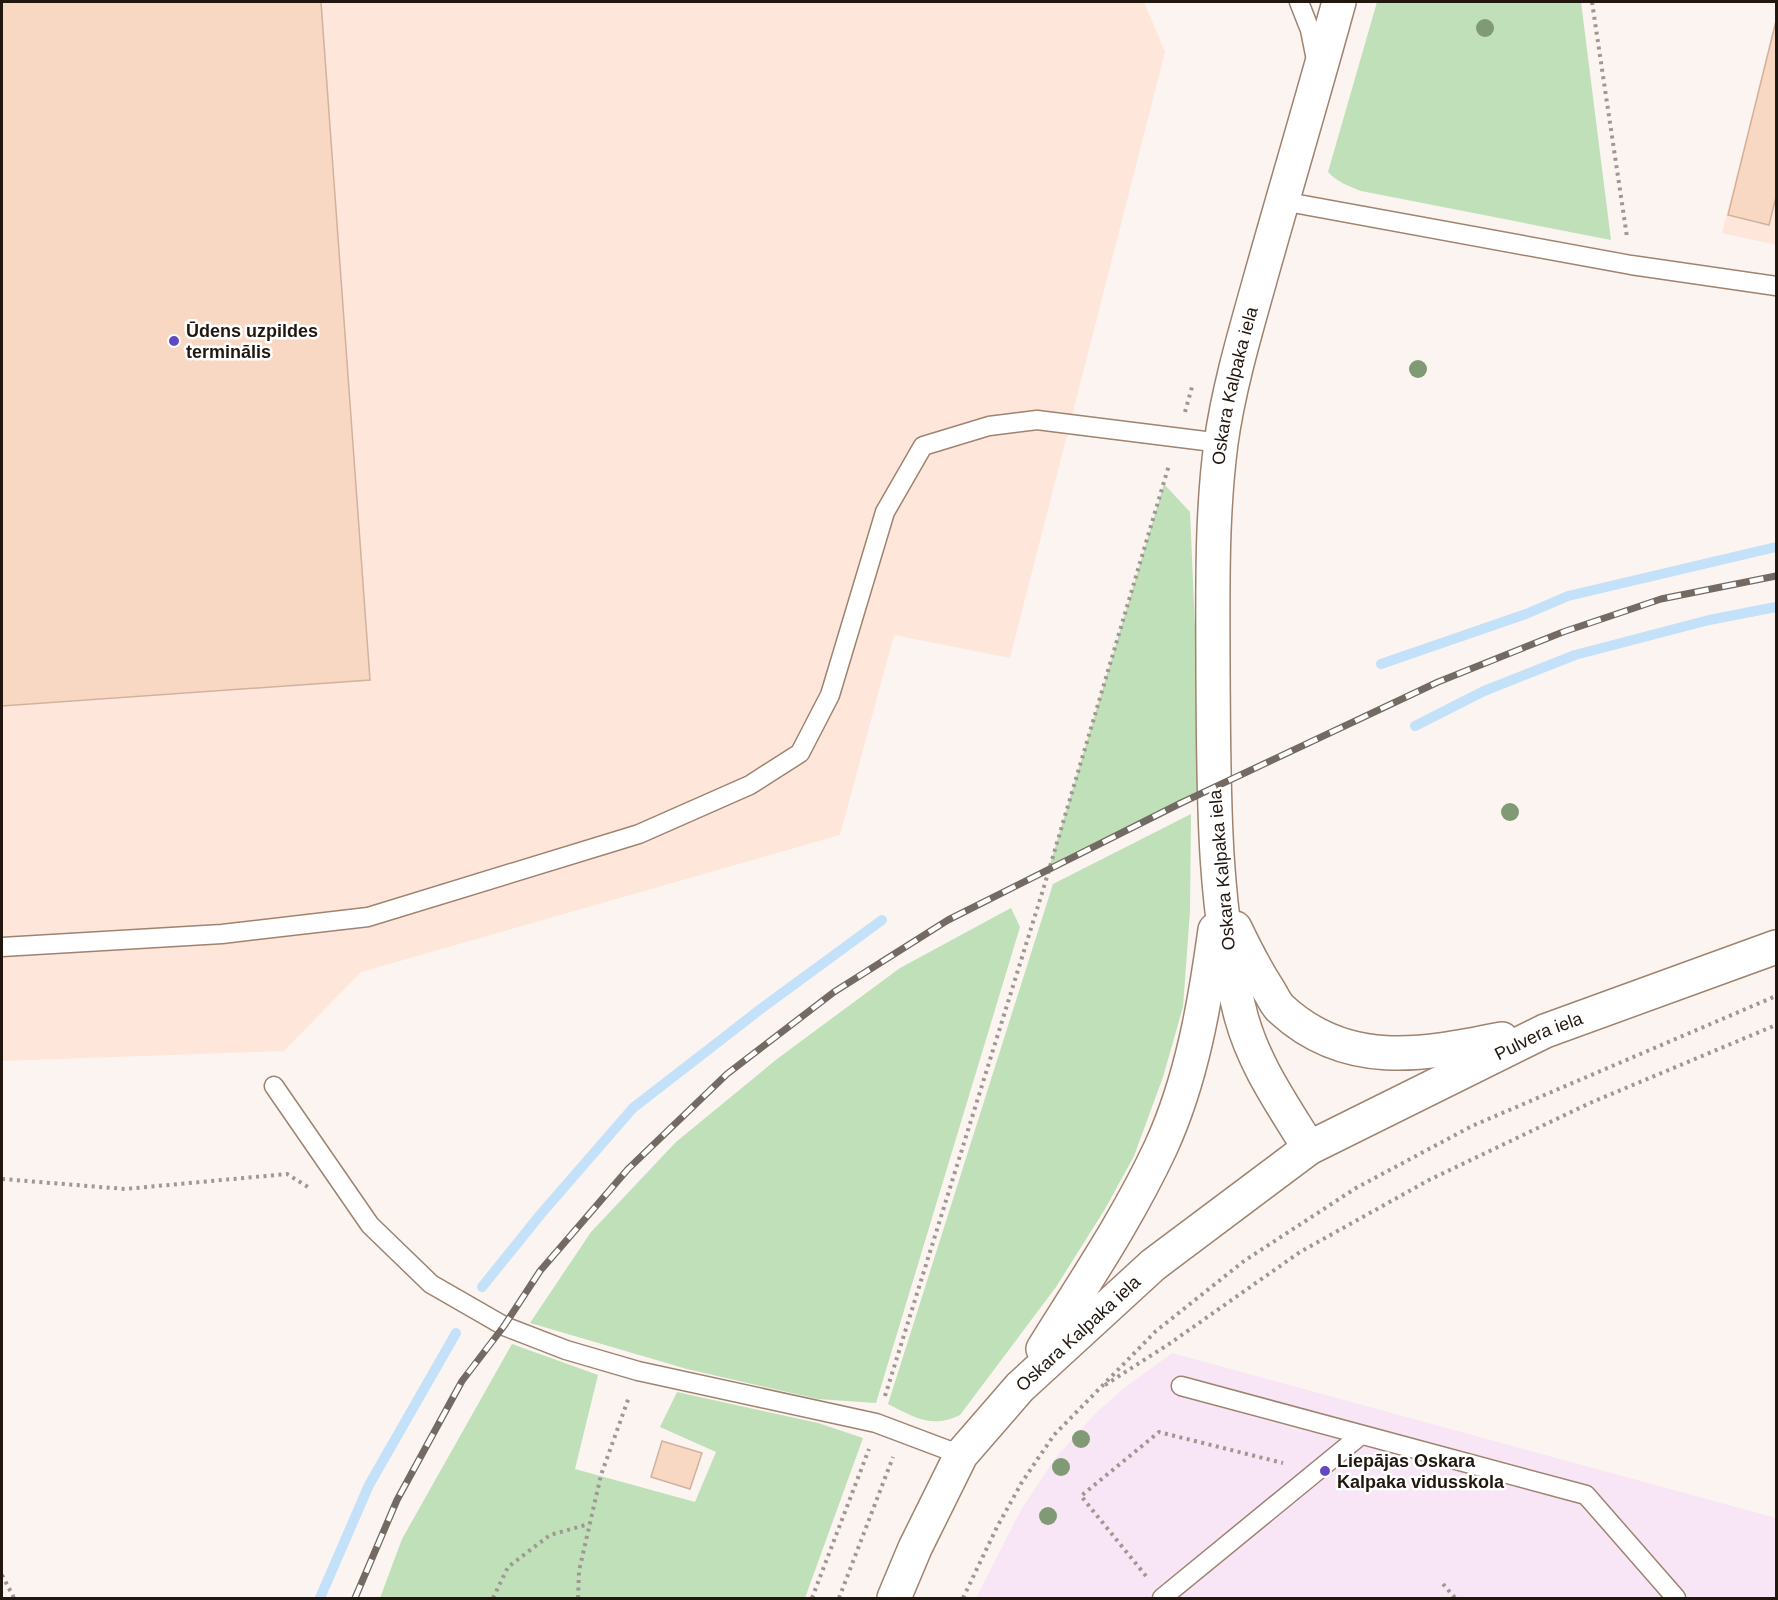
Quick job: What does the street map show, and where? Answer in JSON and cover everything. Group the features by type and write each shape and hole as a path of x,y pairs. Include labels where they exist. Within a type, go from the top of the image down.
{"street":[{"name":"Oskara Kalpaka iela","path":"894,1599 915,1548 961,1455 1020,1387 1153,1265 1309,1148 1263,1074 1242,1018 1230,964 1220,896 1214,776 1215,512 1221,443 1242,344 1339,2"},
{"path":"1220,896 1249,959 1279,1006 1312,1033 1348,1047 1388,1054 1441,1051 1545,1031"},
{"path":"1020,1387 1125,1218 1161,1146 1185,1081 1204,1004 1220,896"},
{"name":"Pulvera iela","path":"1309,1148 1545,1031 1776,947"}],"lane":[{"path":"1299,2 1314,45 1317,64 1316,86"},
{"path":"1282,201 1631,265 1776,286"},
{"path":"2,946 222,934 368,917 639,834 750,785 800,753 830,695 885,512 923,446 989,426 1037,420 1221,443"},
{"path":"274,1086 370,1225 431,1284 504,1326 566,1350 638,1371 876,1423 961,1455"},
{"path":"1181,1386 1587,1495 1676,1599"},
{"path":"1163,1598 1361,1435"}],"path":[{"path":"1592,2 1631,265"},
{"path":"812,1599 872,1442 1039,902 1194,381"},
{"path":"963,1599 997,1527 1022,1482 1054,1435 1156,1331 1236,1268 1356,1188 1472,1126 1776,996"},
{"path":"1097,1390 1169,1344 1300,1252 1429,1180 1590,1103 1776,1025"},
{"path":"2,1179 125,1190 287,1174 315,1191"},
{"path":"578,1599 579,1570 601,1475 638,1371"},
{"path":"839,1599 892,1461 898,1430"},
{"path":"1163,1598 1081,1496 1160,1432 1316,1471"},
{"path":"493,1599 508,1567 516,1560 550,1535 590,1524"},
{"path":"2,1575 14,1599"},
{"path":"1443,1584 1455,1599"},
{"path":"572,1599 578,1593"}],"shaded area":[{"path":"2,2 1144,2 1165,52 1010,658 894,635 840,835 361,972 284,1051 2,1061"},
{"path":"1776,18 1776,245 1722,233"},
{"name":"Liepājas Oskara Kalpaka vidusskola","path":"1172,1353 1776,1518 1776,1598 976,1598 1021,1510 1056,1457 1097,1412 1123,1389"}],"green space":[{"path":"1377,2 1581,2 1611,240 1361,191 1339,181 1328,172"},
{"path":"1164,484 1190,512 1202,789 1049,868"},
{"path":"1191,814 1190,911 1183,1007 1163,1077 1134,1156 1105,1209 1056,1287 960,1415 950,1419 931,1421 906,1413 888,1404 1053,884"},
{"path":"1011,908 1020,927 876,1403 818,1399 687,1369 530,1323 591,1232 676,1142 777,1059 900,968"},
{"path":"512,1344 598,1375 575,1469 695,1502 716,1452 660,1427 677,1392 818,1423 863,1438 805,1598 380,1598 402,1539"}],"building":[{"name":"Ūdens uzpildes terminālis","path":"2,2 321,2 370,680 2,706"},
{"path":"1776,21 1776,197 1769,225 1728,215"},
{"path":"662,1441 702,1453 690,1489 651,1477"}],"waterway":[{"path":"1381,664 1526,614 1568,596 1776,547"},
{"path":"1415,726 1484,691 1575,655 1709,620 1776,607"},
{"path":"482,1287 540,1215 633,1108 762,1008 882,920"},
{"path":"320,1598 369,1485 456,1333"}],"railway":[{"path":"355,1598 397,1500 462,1381 504,1326 540,1271 628,1169 727,1074 834,992 948,920 1181,803 1438,682 1563,632 1661,599 1776,576"}],"place":[{"name":"Ūdens uzpildes terminālis","path":"174,341"},
{"name":"Liepājas Oskara Kalpaka vidusskola","path":"1325,1471"}]}
